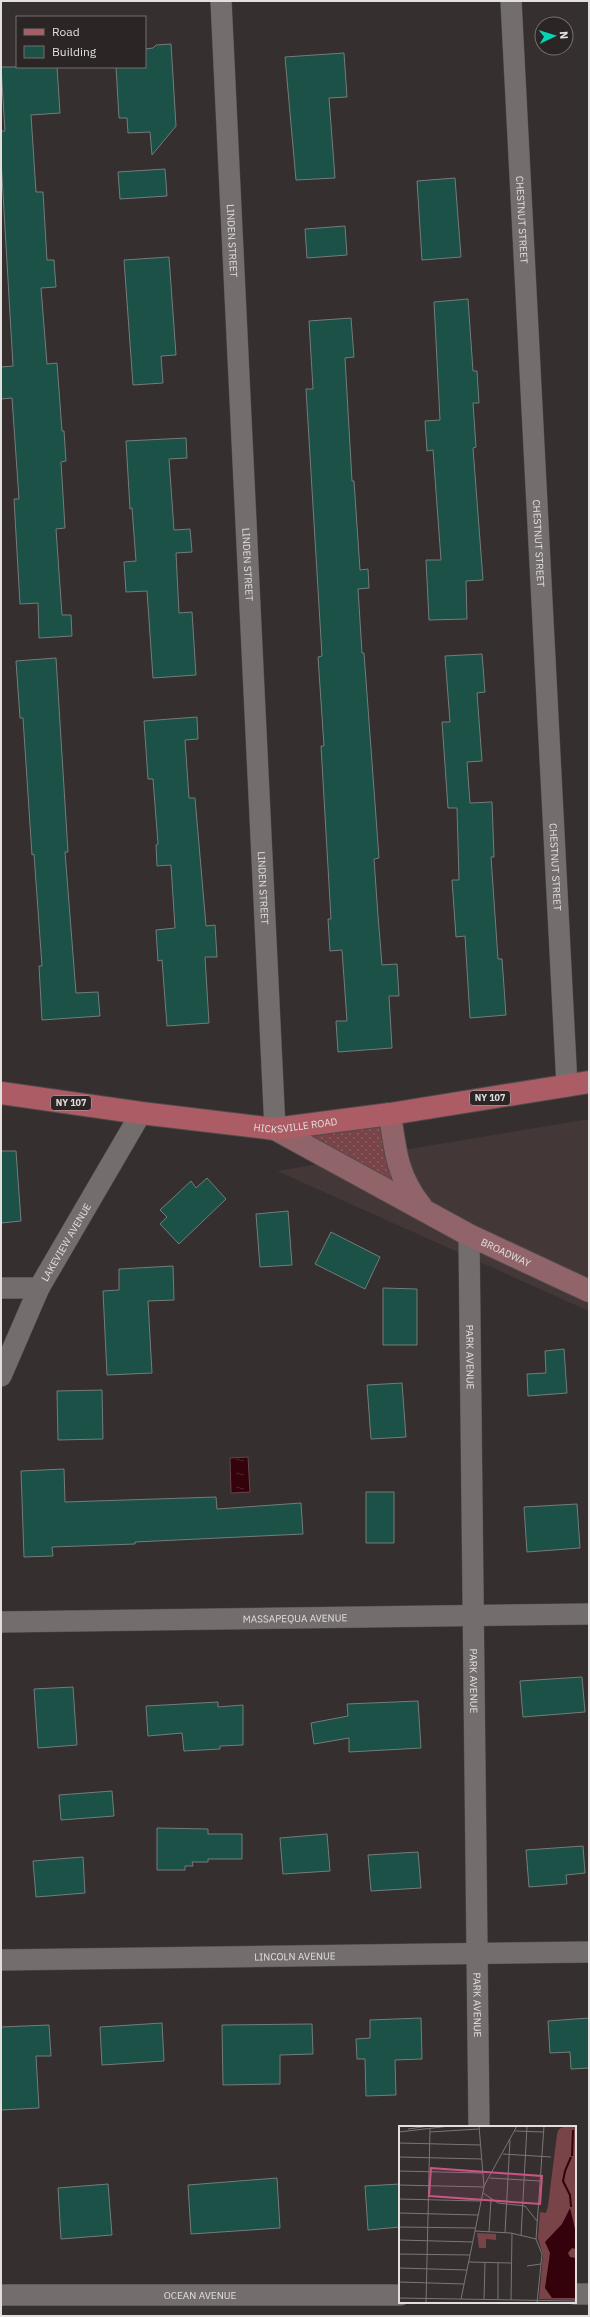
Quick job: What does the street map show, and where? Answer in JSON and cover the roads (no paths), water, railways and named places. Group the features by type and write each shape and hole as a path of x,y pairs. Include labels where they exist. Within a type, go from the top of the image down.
{"main road":[{"name":"HICKSVILLE ROAD","path":"1,1093 141,1113 275,1129 390,1114 589,1082"},
{"name":"BROADWAY","path":"390,1114 396,1160 402,1177 411,1194 424,1210"},
{"name":"BROADWAY","path":"275,1129 469,1235 589,1291"}],"street":[{"name":"LINDEN STREET","path":"221,1 275,1129"},
{"name":"CHESTNUT STREET","path":"511,1 567,1086"},
{"name":"LAKEVIEW AVENUE","path":"1,1376 38,1288 141,1113"},
{"name":"PARK AVENUE","path":"469,1235 479,2126"},
{"path":"1,1288 38,1288"},
{"name":"MASSAPEQUA AVENUE","path":"1,1622 589,1614"},
{"name":"LINCOLN AVENUE","path":"1,1960 589,1952"},
{"path":"576,2294 589,2294"},
{"name":"OCEAN AVENUE","path":"1,2295 399,2295"}],"water":[{"path":"248,1457 250,1492 231,1493 230,1458"}]}
